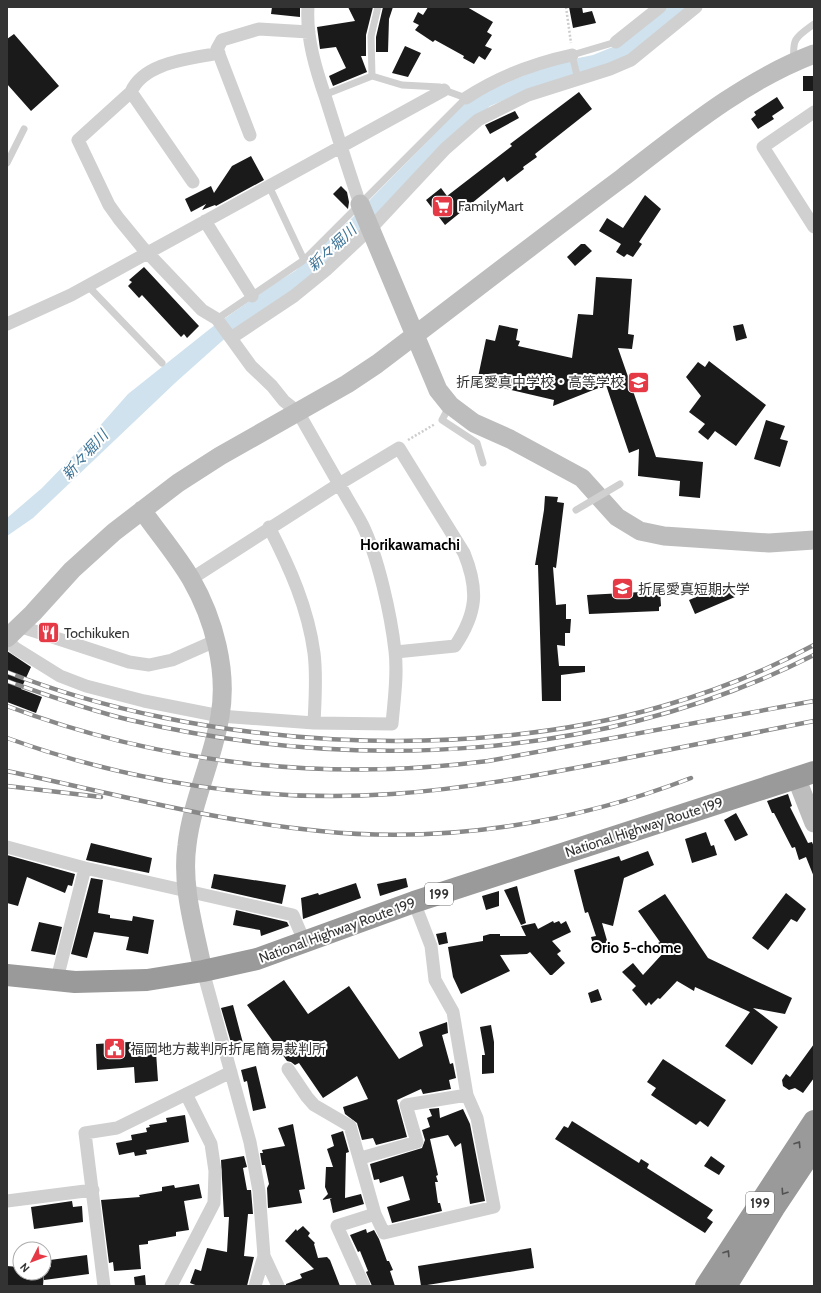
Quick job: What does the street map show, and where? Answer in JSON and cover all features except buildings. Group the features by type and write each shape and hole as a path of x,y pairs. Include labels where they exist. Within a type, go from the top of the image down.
{"highway":[{"name":"National Highway Route 199","path":"7,966 75,982 148,980 203,971 257,959 305,943 414,902 805,774"},
{"name":"National Highway Route 199","path":"7,976 58,979"},
{"name":"199","path":"706,1286 814,1121"},
{"name":"199","path":"726,1286 774,1208 814,1148"}],"street":[{"path":"308,7 309,32 315,64 360,205 446,412 510,439 582,478 616,517 640,531 658,535 769,543 814,540"},
{"path":"616,42 660,7"},
{"path":"230,337 311,283 445,149 478,120 528,95 631,60 696,7"},
{"path":"250,135 217,49 222,40 259,29 309,32"},
{"path":"11,635 15,648 60,676 86,686 144,701 220,716 314,723 392,724 395,692 396,652 376,564 362,525 298,412 284,401 272,386 251,366 218,320 202,310 148,253 119,219 109,205 78,140 131,92 135,83 161,65 219,53"},
{"path":"11,635 72,570 142,510 178,483 220,456 347,384 414,336 710,112 794,62 814,54"},
{"path":"466,98 483,87 544,61 572,55"},
{"path":"794,62 814,64"},
{"path":"7,324 88,286 444,90"},
{"path":"131,92 193,182"},
{"path":"814,112 764,146 814,227"},
{"path":"205,221 252,296"},
{"path":"191,578 269,527 399,448 464,553 470,568 474,600 467,627 455,646 396,652"},
{"path":"142,510 191,578 208,614 221,665 222,684 220,716 186,846 186,890 203,971 250,1142 259,1191 264,1256 278,1286"},
{"path":"269,527 298,587 307,617 314,654 316,689 314,723"},
{"path":"11,635 129,662 149,665 172,660 215,641"},
{"path":"805,774 814,823"},
{"path":"7,847 85,868 293,915 305,943"},
{"path":"58,979 85,868"},
{"path":"288,1069 307,1097 314,1104 350,1126 361,1158 376,1214 384,1233 494,1207 477,1118 467,1095 454,1012 435,980 430,946 414,902"},
{"path":"104,1286 85,1133 117,1128 231,1072"},
{"path":"171,1286 214,1203 215,1171 211,1144 186,1094"},
{"path":"361,1158 417,1142 406,1106 467,1095"},
{"path":"7,1201 93,1190"},
{"path":"364,1286 337,1226 376,1214"},
{"path":"255,1286 264,1256"}],"lane":[{"path":"372,76 372,36 378,7"},
{"path":"794,62 793,45 797,36 814,24"},
{"path":"578,79 572,55 616,42"},
{"path":"218,320 304,260 466,98 444,90 440,87 402,85 372,76 324,95"},
{"path":"7,163 24,129"},
{"path":"269,186 304,260"},
{"path":"88,286 162,363"},
{"path":"446,412 477,443 483,463"},
{"path":"576,510 620,484"}],"path":[{"path":"566,7 572,55"},
{"path":"399,448 406,441 446,412"}],"water":[{"name":"新々堀川","path":"666,7 690,7 637,52 612,65 541,85 490,106 323,269 239,327 222,341 175,383 33,518 7,536 7,518 42,488 75,454 128,394 211,328 295,271 352,218 464,104 480,94 554,63 593,55 615,46"}],"railway":[{"path":"7,672 82,698 163,718 247,731 333,739 419,741 504,736 586,724 663,706 740,680 814,645"},
{"path":"7,681 99,712 130,720 216,737 303,747 391,751 478,747 565,736 650,717 734,690 814,655"},
{"path":"7,706 65,726 124,742 184,754 244,763 305,768 366,769 427,767 488,761 814,701"},
{"path":"7,738 100,767 196,786 245,792 343,796 420,792 502,781 814,721"},
{"path":"7,771 163,806 241,820 320,831 414,835 461,832 555,818 647,794 691,778"},
{"path":"7,786 101,797"}],"place":[{"name":"FamilyMart","path":"442,206"},
{"name":"折尾愛真中学校・高等学校","path":"639,382"},
{"name":"折尾愛真短期大学","path":"622,589"},
{"name":"Tochikuken","path":"49,633"},
{"name":"福岡地方裁判所折尾簡易裁判所","path":"114,1049"}],"district":[{"name":"Horikawamachi","path":"410,545"},
{"name":"Orio 5-chome","path":"636,948"}]}
